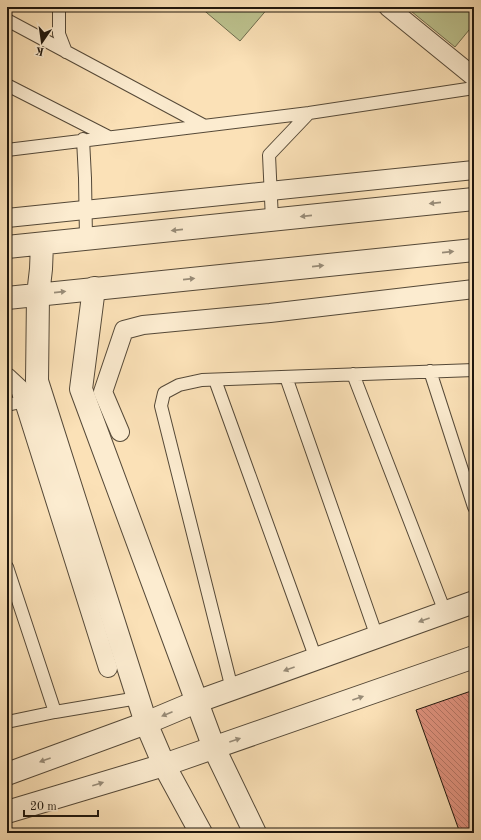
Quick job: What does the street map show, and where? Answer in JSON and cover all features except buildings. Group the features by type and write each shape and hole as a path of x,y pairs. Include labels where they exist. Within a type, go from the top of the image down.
{"street":[{"path":"388,7 474,77"},
{"path":"7,218 474,170"},
{"path":"7,247 474,199"},
{"path":"25,401 38,382 38,295 42,244"},
{"path":"7,298 474,250"},
{"path":"94,288 81,390 214,748 255,833"},
{"path":"120,432 103,392 124,330 143,325 270,313 474,289"},
{"path":"7,377 20,389 25,401 138,698 146,723 164,764 202,833"},
{"path":"25,401 108,668"},
{"path":"7,774 146,723 196,702 474,602"},
{"path":"7,812 214,748 474,657"}],"lane":[{"path":"59,7 59,34 66,52"},
{"path":"7,20 203,125"},
{"path":"7,85 107,136"},
{"path":"7,150 107,136 309,113 474,88"},
{"path":"272,220 269,156 309,113"},
{"path":"83,140 86,239"},
{"path":"232,689 161,406 164,393 179,385 202,380 474,370"},
{"path":"430,371 474,507"},
{"path":"353,374 445,612"},
{"path":"286,377 377,637"},
{"path":"215,380 316,659"},
{"path":"7,566 55,712"},
{"path":"7,722 138,698"}],"green space":[{"path":"200,7 269,7 240,41"},
{"path":"406,7 474,7 474,24 455,47"}]}
